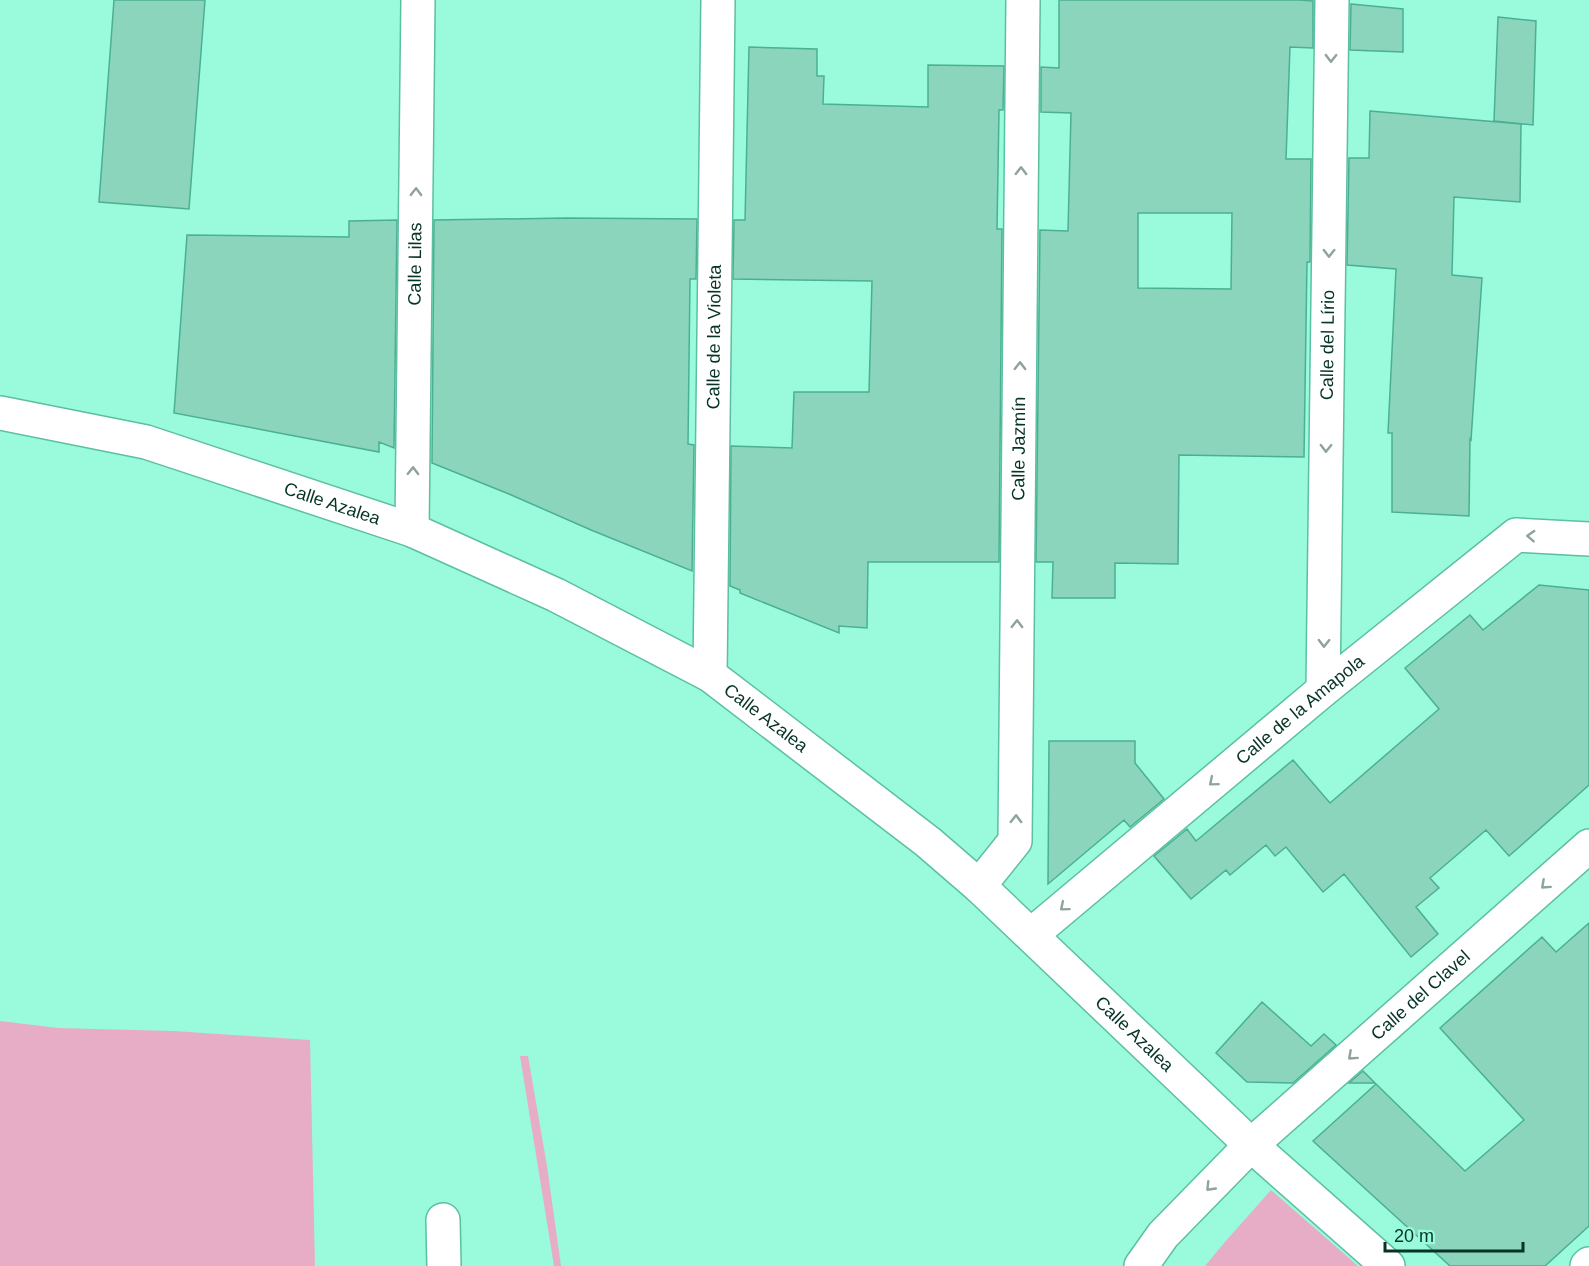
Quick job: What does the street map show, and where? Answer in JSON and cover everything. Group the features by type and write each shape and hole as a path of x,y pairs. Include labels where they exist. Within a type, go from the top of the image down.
{"street":[{"name":"Calle Lilas","path":"412,530 418,0"},
{"name":"Calle de la Violeta","path":"710,675 718,0"},
{"name":"Calle Jazmín","path":"979,886 1016,841 1023,0"},
{"name":"Calle del Lírio","path":"1323,690 1332,0"},
{"name":"Calle Azalea","path":"0,413 146,442 412,530 556,595 710,675 928,842 979,886 1251,1145 1388,1266"},
{"name":"Calle de la Amapola","path":"1031,935 1323,690 1516,535 1589,539"},
{"name":"Calle del Clavel","path":"1141,1266 1163,1235 1251,1145 1589,846"},
{"path":"443,1220 444,1266"}],"shaded area":[{"path":"0,1021 58,1028 174,1031 310,1040 315,1266 0,1266"},
{"path":"520,1056 528,1056 561,1266 554,1266"},
{"path":"1271,1190 1358,1266 1205,1266"}],"building":[{"path":"114,0 205,0 189,209 99,202"},
{"path":"1059,0 1313,1 1313,48 1290,47 1286,159 1311,159 1304,457 1179,455 1178,564 1115,563 1115,598 1052,598 1053,562 1036,562 1040,230 1068,231 1071,113 1041,112 1041,67 1059,68","holes":["1138,213 1232,213 1231,289 1138,288"]},
{"path":"1351,4 1403,9 1403,52 1350,50"},
{"path":"1498,17 1536,21 1533,125 1494,121"},
{"path":"749,47 817,49 817,76 824,76 823,104 928,107 928,65 1004,66 1003,110 999,110 997,229 1002,229 999,562 868,562 867,628 839,626 839,633 740,593 740,590 730,586 731,446 792,448 794,392 869,392 872,281 733,279 734,220 745,220"},
{"path":"1370,111 1521,124 1520,202 1454,197 1452,275 1482,278 1470,439 1469,516 1392,512 1392,433 1388,433 1396,269 1347,265 1349,158 1369,158"},
{"path":"697,219 696,279 690,279 688,444 694,445 692,571 432,463 434,220"},
{"path":"397,220 394,448 379,442 379,452 174,413 187,235 349,237 349,221"},
{"path":"1539,585 1589,590 1589,785 1509,856 1486,830 1430,878 1439,888 1416,907 1438,934 1411,957 1344,874 1323,892 1286,847 1275,856 1266,845 1230,875 1226,870 1191,899 1154,856 1187,829 1196,841 1293,760 1330,803 1439,709 1405,668 1470,615 1483,630"},
{"path":"1049,741 1135,741 1135,763 1164,799 1130,827 1124,820 1048,884"},
{"path":"1589,923 1589,1226 1545,1266 1450,1266 1313,1141 1376,1084 1465,1171 1524,1120 1440,1028 1542,937 1556,952"},
{"path":"1262,1002 1311,1046 1324,1034 1336,1045 1293,1083 1247,1082 1216,1053"},
{"path":"1363,1071 1375,1083 1349,1083"}]}
